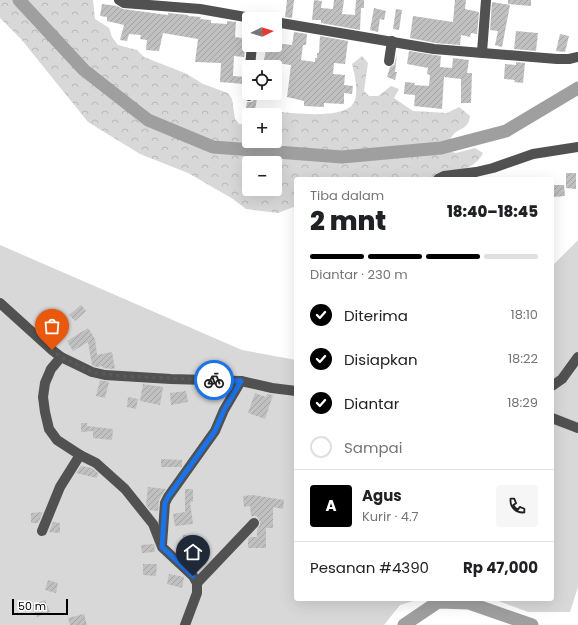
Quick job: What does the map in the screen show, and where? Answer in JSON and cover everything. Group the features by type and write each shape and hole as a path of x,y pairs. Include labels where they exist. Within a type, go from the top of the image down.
{"street":[{"path":"119,0 124,3 200,9 242,17"},
{"path":"482,52 486,0"},
{"path":"282,23 434,49 558,59 578,57"},
{"path":"389,61 392,41"},
{"path":"442,177 493,168 533,154 578,147"},
{"path":"0,303 61,357 92,372 105,375 171,379 241,381 272,388 294,390"},
{"path":"61,357 51,369 45,383 43,397 49,429 57,440 80,455 96,463 125,489 153,524 162,547 193,576 197,583 197,593 185,625"},
{"path":"554,385 562,379 578,357"},
{"path":"162,547 165,503 215,431 224,410 241,381"},
{"path":"554,419 578,428"},
{"path":"42,531 60,487 80,455"},
{"path":"197,583 254,523"}],"green space":[{"path":"0,0 93,0 95,19 109,28 112,37 118,45 137,50 144,57 187,74 203,84 228,93 232,99 235,119 239,124 242,124 242,148 282,148 282,112 319,114 342,111 350,107 355,100 356,91 352,64 362,56 368,63 364,91 369,96 378,96 391,86 399,89 394,98 413,111 447,113 459,107 470,116 469,121 466,126 456,132 452,137 449,151 456,153 475,148 483,153 474,164 461,170 438,177 294,177 294,207 278,213 246,209 233,199 188,173 140,154 88,122 21,39 0,18"},
{"path":"578,240 578,587 570,612 528,612 498,601 554,601 554,264"},
{"path":"0,245 242,350 294,360 294,601 413,601 400,605 384,625 0,625"}],"building":[{"path":"287,0 294,0 292,18 285,17"},
{"path":"314,0 322,1 321,8 333,9 334,0 344,0 342,14 355,15 356,0 364,0 364,8 361,8 360,30 321,23 321,20 312,20"},
{"path":"455,0 466,0 465,9 479,12 477,34 471,33 470,37 461,35 460,45 435,43 410,38 413,16 453,22"},
{"path":"508,0 531,0 531,6 508,4"},
{"path":"492,2 510,5 502,47 495,45 498,31 490,30"},
{"path":"102,4 117,6 123,9 168,15 168,13 201,17 200,19 211,20 211,23 227,24 227,21 236,22 235,37 242,38 242,52 245,52 244,57 234,56 233,76 242,77 242,84 220,82 221,63 195,62 198,39 163,33 159,51 146,50 147,40 140,39 141,35 129,34 127,41 120,40 124,25 107,21 107,17 100,16"},
{"path":"374,8 386,11 384,20 380,19 378,32 370,30"},
{"path":"396,9 402,10 399,30 393,29"},
{"path":"516,31 538,33 536,51 514,49"},
{"path":"294,32 307,34 306,45 303,45 301,60 315,62 317,53 319,53 320,36 348,41 345,64 334,63 333,74 345,75 344,85 353,86 352,94 344,93 344,104 324,103 324,107 304,106 304,101 287,97 291,65 282,64 282,60 264,60 266,52 282,52 282,44 292,45"},
{"path":"560,34 569,36 565,52 556,51"},
{"path":"409,51 441,56 440,67 452,68 453,58 469,60 467,73 472,73 471,103 461,103 461,79 444,77 442,109 414,106 415,95 404,94 405,82 415,83 414,85 429,86 430,75 427,74 428,68 407,64"},
{"path":"397,54 395,72 397,72 395,80 387,77 390,67 394,65"},
{"path":"516,62 525,63 523,83 514,82 515,80 504,79 505,64 516,65"},
{"path":"257,100 255,108 246,108 247,102"},
{"path":"566,173 576,173 576,189 566,188"},
{"path":"554,185 564,185 565,196 554,197"},
{"path":"81,305 86,311 75,321 69,315"},
{"path":"88,328 95,339 97,355 112,352 115,369 92,365 88,342 73,351 67,341"},
{"path":"100,380 109,382 105,398 96,396"},
{"path":"143,384 163,387 160,405 140,401"},
{"path":"186,391 188,402 171,405 170,393"},
{"path":"255,393 266,397 267,394 273,395 265,419 248,413"},
{"path":"128,397 138,399 136,409 127,407"},
{"path":"81,423 87,423 87,426 113,429 112,440 93,438 93,431 81,432"},
{"path":"161,459 182,460 182,467 161,467"},
{"path":"81,466 92,468 98,473 97,478 76,473"},
{"path":"148,487 166,489 159,500 158,511 150,510 146,505"},
{"path":"185,489 193,489 193,502 190,502 193,524 175,526 173,514 185,512"},
{"path":"253,495 284,500 283,509 273,507 273,528 266,528 266,548 248,548 248,539 250,537 257,537 257,530 260,522 257,516 251,516 250,506 244,507 243,496"},
{"path":"43,512 38,523 31,523 31,513"},
{"path":"53,522 60,523 60,533 49,532"},
{"path":"183,535 194,535 194,548 183,548"},
{"path":"154,544 155,552 142,553 141,545"},
{"path":"143,564 157,564 156,576 143,575"},
{"path":"169,574 184,577 182,588 167,584"},
{"path":"48,580 58,583 56,593 45,590"},
{"path":"45,600 50,612 37,617 32,605"},
{"path":"84,614 87,625 70,625 68,618"}],"waterway":[{"path":"19,0 84,70 148,120 213,147 342,157 441,148 506,131 578,88"},
{"path":"404,625 438,602 469,603 532,625"}],"way so far":[{"path":"52,350 61,357 92,372 105,375 214,380"}],"route":[{"path":"193,576 162,547 165,503 172,490 215,431 224,410 241,381 214,380"}]}
